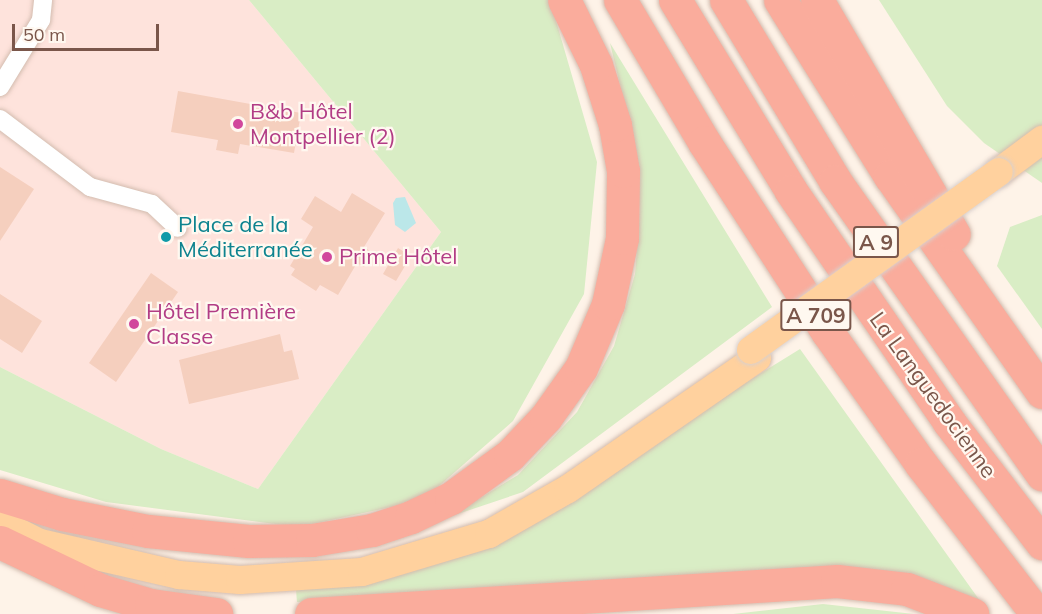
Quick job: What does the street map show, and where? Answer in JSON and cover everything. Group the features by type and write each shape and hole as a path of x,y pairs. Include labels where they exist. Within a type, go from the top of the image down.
{"highway":[{"path":"0,495 62,514 148,531 249,541 312,540 372,530 411,517 467,488 510,455 546,417 581,368 608,304 622,238 622,171 613,116 596,65 564,0"},
{"name":"A 709","path":"620,0 704,142 828,333 921,464 1037,614"},
{"name":"La Languedocienne","path":"675,0 797,201 949,422 1042,543"},
{"name":"La Languedocienne","path":"726,0 835,182 1042,474"},
{"path":"780,0 890,176 1042,390"},
{"path":"817,0 1042,390"},
{"path":"0,542 100,590 152,605 216,614"},
{"path":"311,614 837,581 907,589 972,614"}],"main road":[{"path":"0,523 40,543 179,575 240,580 362,572 489,534 568,489 1001,177 1042,140"},
{"path":"1001,177 1042,155"},
{"path":"0,511 43,531 111,552 179,564 232,569 300,569 364,559 428,542 485,522 550,486 754,354"}],"street":[{"path":"0,87 41,20 44,0"},
{"path":"0,119 90,187 152,204 178,228"}],"shaded area":[{"path":"0,0 249,0 441,232 258,489 161,449 0,367"}],"green space":[{"path":"249,0 550,0 597,162 584,294 513,421 423,500 299,527 106,502 0,470 0,367 161,449 258,489 441,232"},
{"path":"879,0 1042,0 1042,183 984,143 947,106"},
{"path":"610,43 772,307 523,492 449,517 518,475 577,412 614,346 635,274 640,209 626,110"},
{"path":"1042,215 1042,329 997,266 1010,227"},
{"path":"800,349 983,605 915,578 297,602 296,590 468,555"},
{"path":"823,604 914,614 733,614"}],"water":[{"path":"405,197 416,223 405,232 395,225 393,203 396,198"}],"building":[{"path":"178,91 301,113 294,153 240,144 238,154 216,150 218,140 171,132"},
{"path":"0,167 34,189 0,241"},
{"path":"352,193 385,213 364,247 373,253 364,267 357,263 338,295 320,285 316,291 291,275 295,269 290,266 313,227 301,219 315,196 341,212"},
{"path":"398,248 411,256 396,281 383,274"},
{"path":"151,273 178,292 116,382 89,363"},
{"path":"0,294 42,321 22,353 0,339"},
{"path":"280,334 284,352 292,350 299,379 189,404 179,360"}],"place":[{"name":"B&b Hôtel Montpellier (2)","path":"238,124"},
{"name":"Place de la Méditerranée","path":"166,237"},
{"name":"Prime Hôtel","path":"327,257"},
{"name":"Hôtel Première Classe","path":"134,324"}]}
